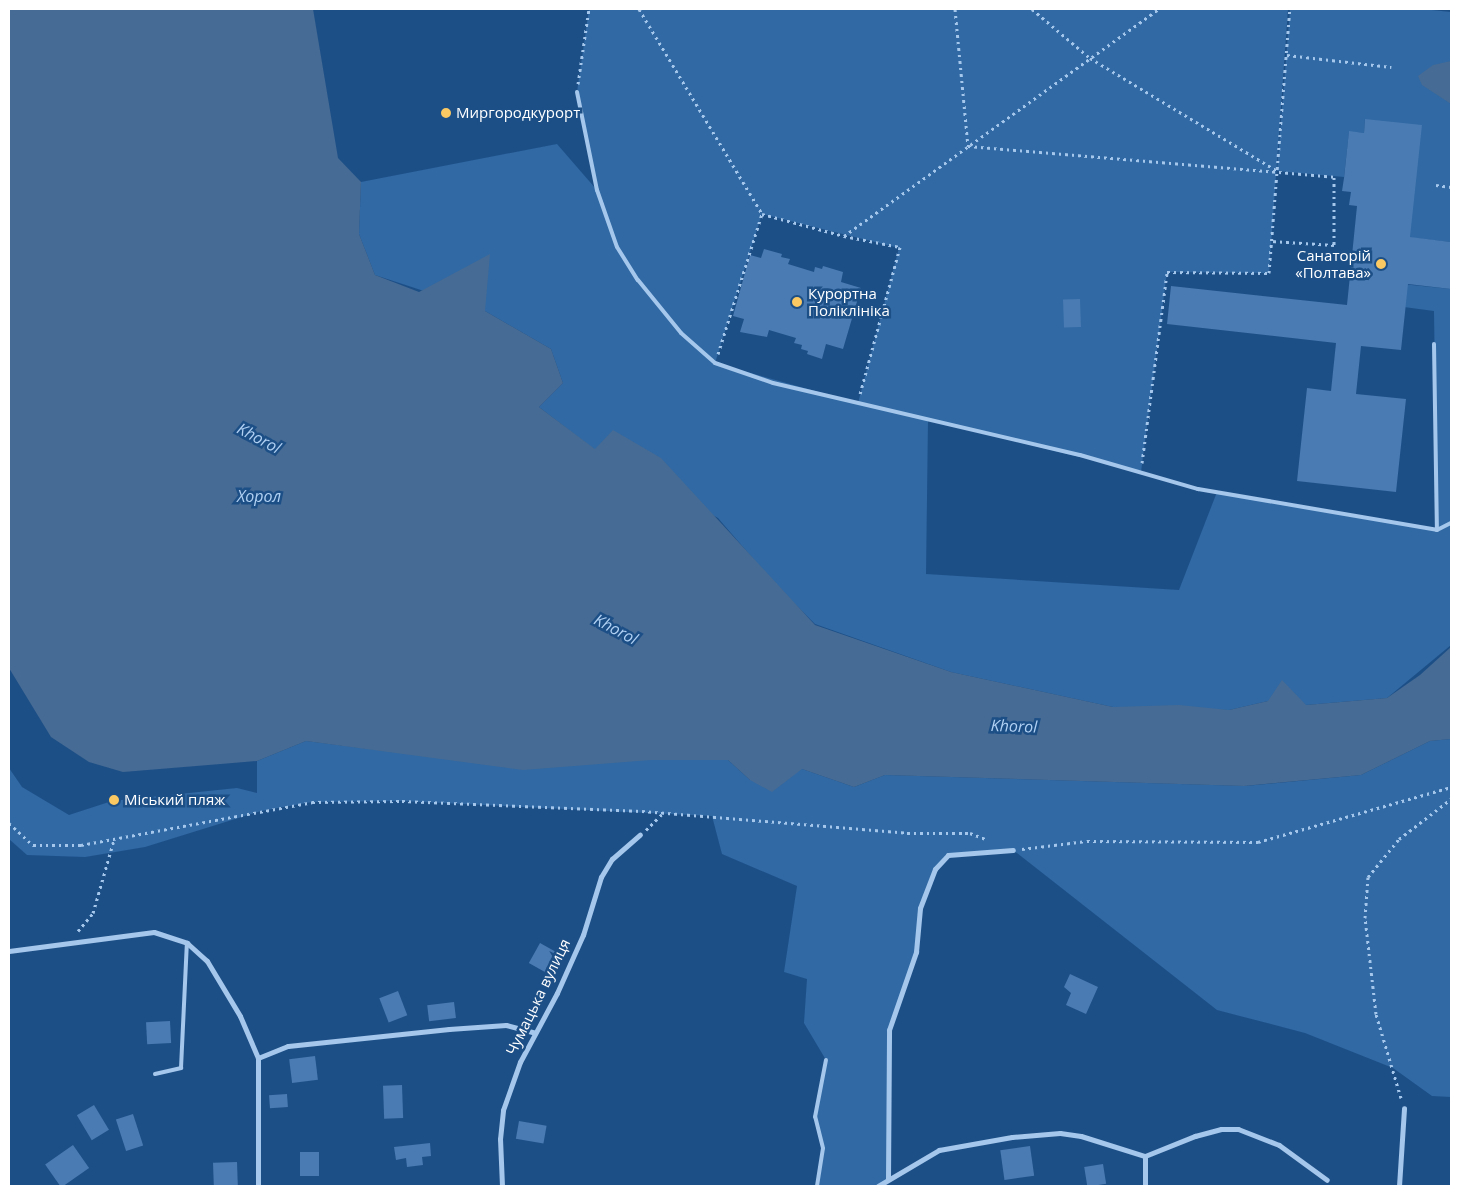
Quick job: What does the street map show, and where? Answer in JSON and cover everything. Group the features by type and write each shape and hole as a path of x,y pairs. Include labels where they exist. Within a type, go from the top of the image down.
{"street":[{"name":"Чумацька вулиця","path":"502,1186 500,1139 503,1110 520,1062 583,935 601,877 612,859 640,835"},
{"path":"888,1179 889,1030 916,952 920,908 935,869 948,855 1013,850"},
{"path":"9,952 154,932 187,943 207,961 222,984 258,1058 258,1186"},
{"path":"258,1058 288,1046 449,1028 506,1024 535,1033"},
{"path":"1399,1186 1404,1108"},
{"path":"878,1186 939,1150 1012,1137 1060,1133 1081,1136 1145,1156 1195,1136 1222,1129 1238,1129 1279,1144 1327,1180"},
{"path":"1145,1156 1145,1186"}],"lane":[{"path":"577,92 597,190 617,247 638,280 681,333 715,363 773,383 1080,455 1198,489 1437,530 1451,523"},
{"path":"1434,344 1437,530"},
{"path":"155,1074 180,1068 187,943"},
{"path":"817,1186 823,1148 815,1117 826,1060"}],"path":[{"path":"577,92 588,9"},
{"path":"639,9 762,214 844,236 900,248 858,403"},
{"path":"955,9 968,146"},
{"path":"1032,9 1090,58 1277,171"},
{"path":"844,236 1158,9"},
{"path":"1141,472 1167,272 1269,273 1290,9"},
{"path":"1287,56 1391,68"},
{"path":"968,146 1334,176 1334,245 1272,241"},
{"path":"1436,185 1451,187"},
{"path":"715,363 762,214"},
{"path":"9,823 33,845 81,845 312,802 402,801 664,812 907,833 970,833 1013,850 1087,841 1258,842 1451,787"},
{"path":"1404,1108 1376,1014 1366,918 1368,877 1399,839 1451,799"},
{"path":"640,835 664,812"},
{"path":"66,945 93,913 114,840"}],"shaded area":[{"path":"589,9 1288,9 1269,273 1167,272 1141,472 928,420 926,574 1179,590 1217,492 1437,530 1434,311 1389,305 1392,283 1451,289 1451,645 1387,698 1306,705 1268,701 1229,710 1113,707 951,672 815,624 775,584 718,518 595,450 539,407 563,383 551,349 485,311 375,275 359,234 361,182 557,144 596,189 577,92","holes":["762,214 899,248 858,403 715,363"]},
{"path":"1290,9 1422,9 1451,12 1451,242 1395,236 1365,119 1364,133 1349,132 1344,177 1277,171"},
{"path":"1451,739 1451,1097 1432,1096 1393,1068 1305,1033 1217,1010 1013,850 948,855 935,869 920,908 916,952 889,1030 888,1179 878,1186 817,1186 823,1148 815,1117 826,1060 804,1023 807,979 784,972 797,886 722,854 712,816 402,801 312,802 261,811 145,847 85,857 27,855 9,839 9,768 22,787 69,815 112,801 237,788 257,793 257,761 306,741 378,750 728,760 750,780 802,769 854,787 885,775 1245,786 1361,775 1430,741"}],"water":[{"name":"Хорол","path":"9,9 313,9 338,158 361,182 359,234 375,275 419,292 490,254 485,311 551,349 563,383 539,407 595,449 613,430 661,458 815,625 951,672 1113,707 1179,705 1229,710 1268,701 1282,680 1306,705 1387,698 1420,675 1451,647 1451,739 1430,741 1361,775 1244,786 885,775 854,787 802,769 772,792 750,780 728,760 651,760 523,770 306,741 257,761 123,772 89,762 51,737 9,668"},
{"path":"1451,61 1451,104 1422,85 1418,76 1433,65"}],"building":[{"path":"1365,119 1422,125 1410,237 1451,242 1451,289 1408,284 1401,350 1361,346 1356,394 1406,399 1396,492 1297,481 1307,388 1331,391 1336,343 1167,324 1171,286 1347,305 1357,206 1349,205 1351,192 1342,191 1349,131 1364,133"},
{"name":"Курортна Поліклініка","path":"764,249 782,254 781,257 790,259 788,264 814,272 815,267 822,269 823,266 843,272 841,282 861,288 843,349 826,344 822,359 807,354 808,351 801,349 802,345 794,343 796,338 769,330 767,337 740,332 744,319 733,316 750,255 761,258"},
{"path":"1080,299 1081,327 1064,328 1063,300"},
{"path":"540,943 560,954 549,974 529,963"},
{"path":"1070,974 1098,987 1086,1014 1066,1005 1071,993 1064,987"},
{"path":"398,991 407,1015 389,1022 379,998"},
{"path":"454,1002 456,1018 429,1021 427,1005"},
{"path":"170,1021 171,1043 147,1044 146,1022"},
{"path":"315,1056 318,1080 292,1083 289,1059"},
{"path":"402,1085 403,1118 384,1119 383,1086"},
{"path":"287,1094 288,1107 270,1108 269,1095"},
{"path":"94,1105 109,1130 92,1140 77,1115"},
{"path":"133,1114 143,1145 126,1151 116,1120"},
{"path":"519,1121 547,1126 543,1144 516,1139"},
{"path":"430,1143 431,1156 422,1157 423,1165 407,1167 406,1158 396,1160 394,1147"},
{"path":"73,1145 89,1168 63,1186 60,1186 45,1165"},
{"path":"1030,1146 1034,1176 1004,1180 1000,1150"},
{"path":"300,1152 319,1152 319,1176 300,1176"},
{"path":"237,1162 238,1185 214,1186 213,1163"},
{"path":"1103,1164 1106,1184 1087,1186 1084,1167"}],"place":[{"name":"Миргородкурорт","path":"446,113"},
{"name":"Санаторій «Полтава»","path":"1381,264"},
{"name":"Курортна Поліклініка","path":"797,302"},
{"name":"Міський пляж","path":"114,800"}],"water label":[{"name":"Khorol","path":"259,438"},
{"name":"Khorol","path":"616,629"},
{"name":"Khorol","path":"1014,726"}]}
